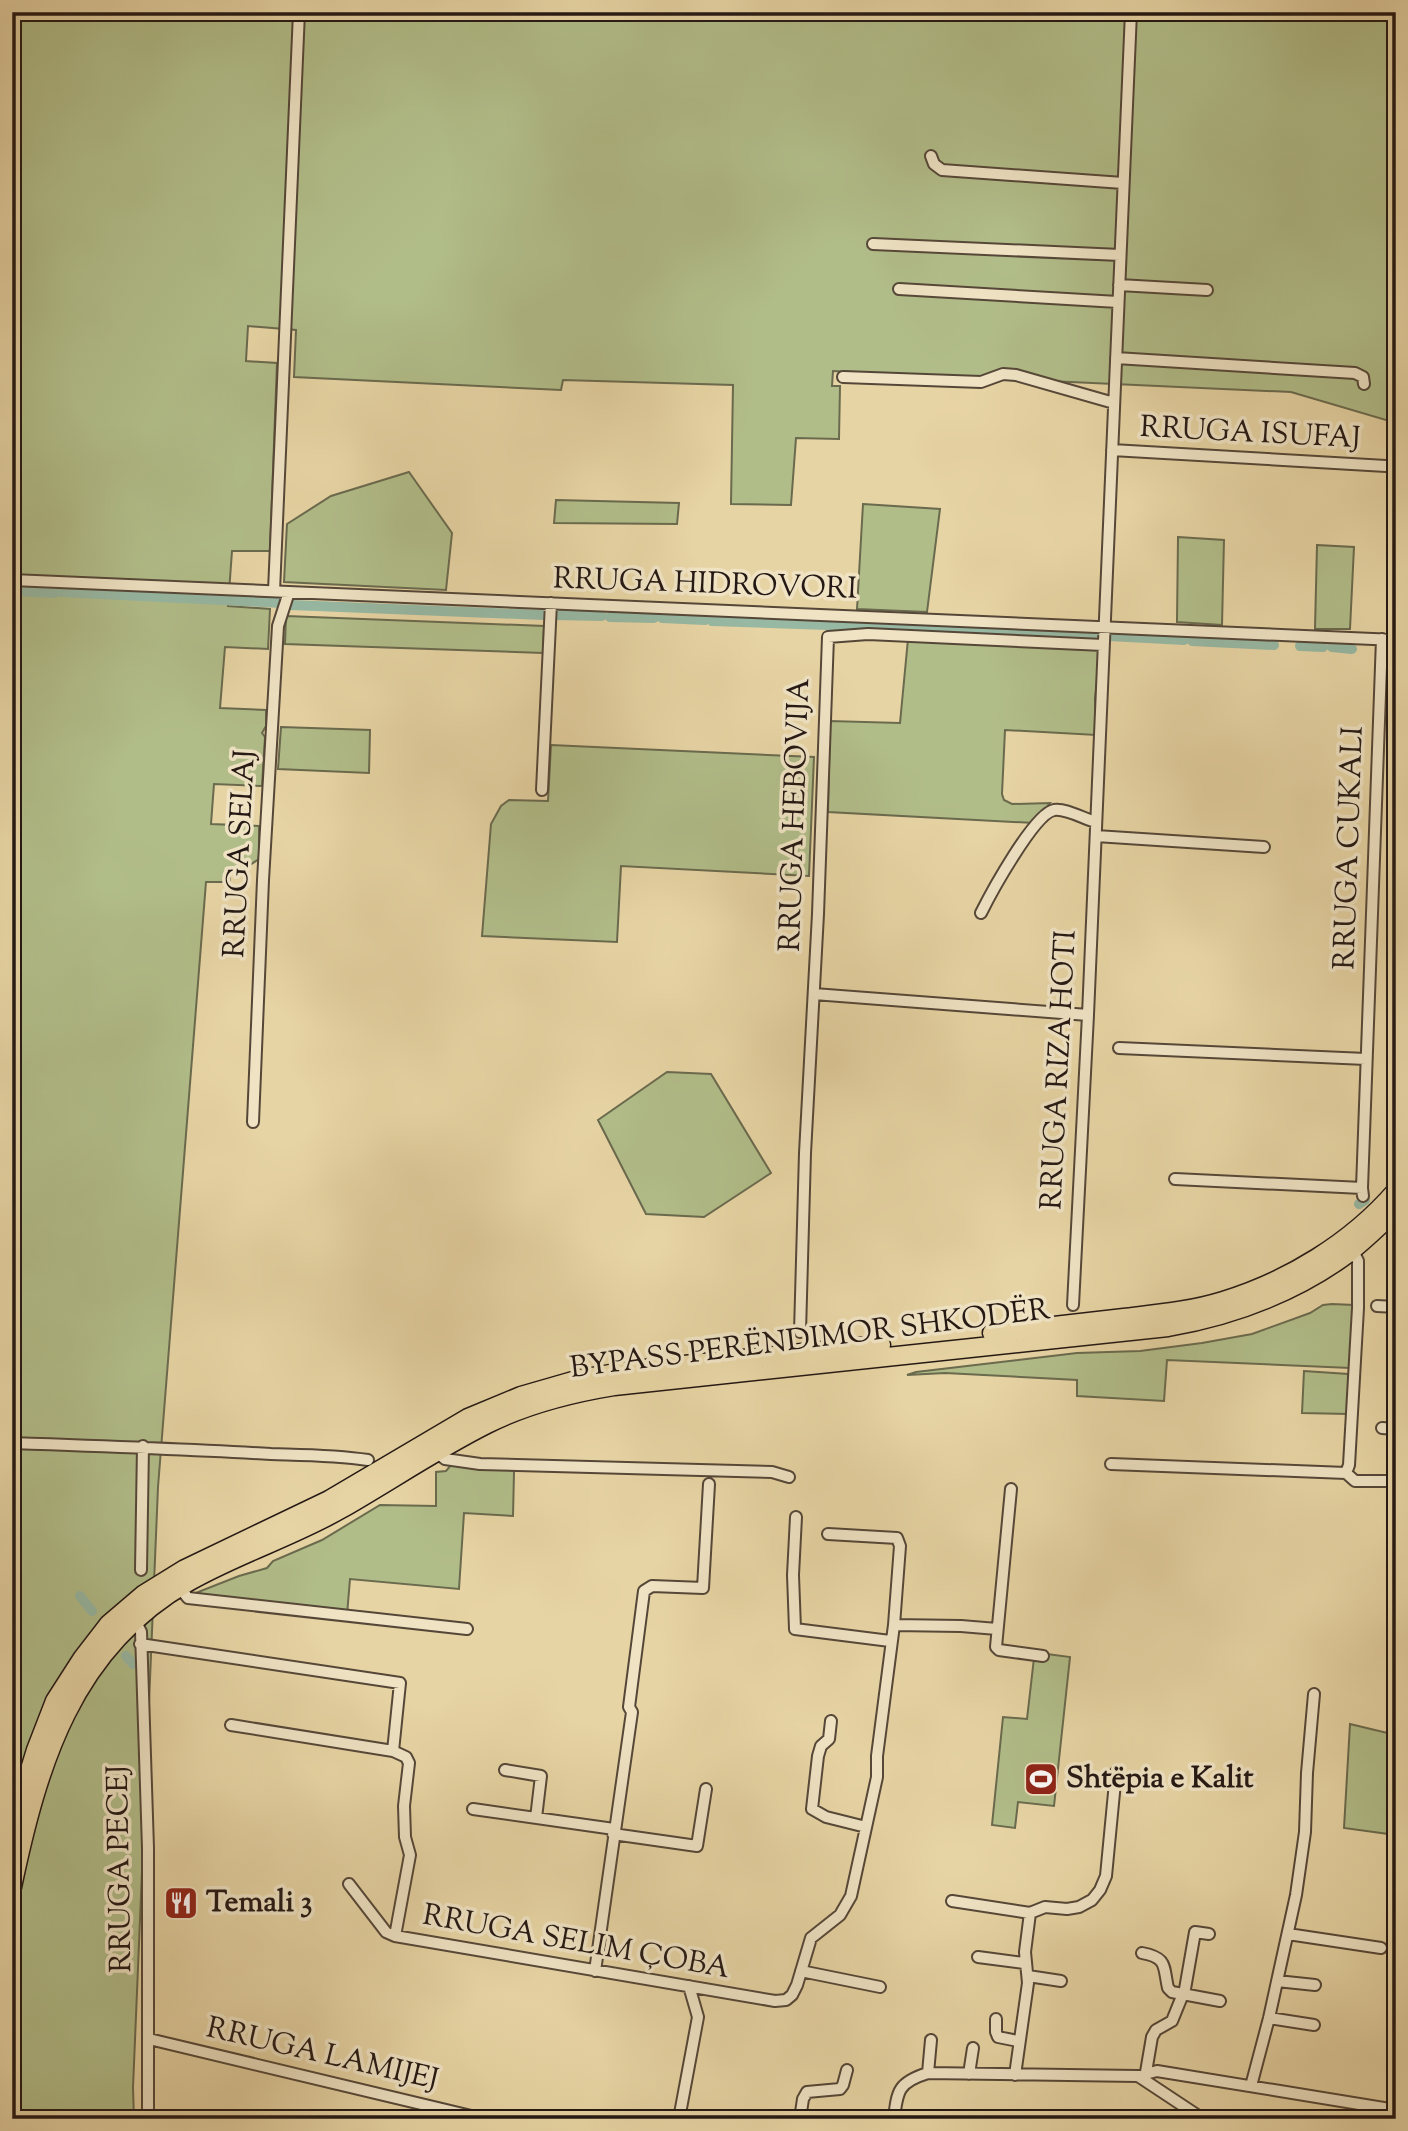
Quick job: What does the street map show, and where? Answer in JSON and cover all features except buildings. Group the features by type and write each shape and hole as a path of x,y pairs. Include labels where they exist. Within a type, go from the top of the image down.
{"highway":[{"name":"BYPASS PERËNDIMOR SHKODËR","path":"12,1828 36,1750 55,1701 109,1624 143,1595 185,1569 329,1500 468,1418 521,1396 580,1379 635,1370 1099,1321 1172,1312 1222,1302 1267,1286 1307,1264 1343,1241 1396,1191"},
{"name":"BYPASS PERËNDIMOR SHKODËR","path":"12,1887 37,1786 59,1729 91,1668 124,1629 179,1587 332,1514 488,1423 567,1396 614,1386 1168,1327 1202,1321 1263,1301 1312,1277 1352,1249 1396,1210"}],"street":[{"path":"274,591 299,12"},
{"name":"RRUGA ISUFAJ","path":"1104,627 1130,12"},
{"path":"931,156 934,164 942,170 1123,183"},
{"path":"873,244 1120,255"},
{"path":"1119,285 1207,290"},
{"path":"899,289 1118,302"},
{"name":"RRUGA ISUFAJ","path":"1116,358 1355,373 1363,377 1364,384"},
{"path":"843,377 981,382 1003,374 1016,375 1114,402"},
{"name":"RRUGA ISUFAJ","path":"1112,450 1386,466"},
{"name":"RRUGA HIDROVORI","path":"12,580 1396,640"},
{"name":"RRUGA SELAJ","path":"253,1122 263,880 278,626 289,592"},
{"path":"542,790 551,603"},
{"name":"RRUGA RIZA HOTI","path":"1073,1306 1104,627"},
{"name":"RRUGA HEBOVIJA","path":"800,1332 805,1153 828,637 868,634 1103,645"},
{"name":"RRUGA CUKALI","path":"1175,1179 1363,1192 1382,639"},
{"path":"981,913 1014,855 1043,816 1050,811 1059,810 1096,822"},
{"path":"1096,836 1264,847"},
{"name":"RRUGA HEBOVIJA","path":"814,994 1088,1015"},
{"path":"1119,1048 1366,1059"},
{"path":"1346,1474 1349,1465 1358,1308 1357,1261 1352,1249"},
{"path":"1377,1306 1396,1307"},
{"path":"1382,1428 1396,1429"},
{"path":"12,1443 319,1454 368,1460"},
{"path":"141,1570 143,1446"},
{"path":"436,1452 445,1459 480,1464 772,1472 789,1477"},
{"path":"1111,1464 1346,1474 1355,1481 1396,1481"},
{"path":"595,1971 632,1712 629,1707 644,1591 652,1586 703,1587 709,1484"},
{"path":"1011,1489 996,1647 999,1650 1043,1656"},
{"path":"796,1517 793,1587 795,1629 890,1642"},
{"name":"RRUGA SELIM ÇOBA","path":"349,1884 386,1932 395,1936 775,2001 786,2000 797,1985 810,1938 840,1915 847,1905 877,1777 877,1756 894,1625 900,1546 897,1538 828,1534"},
{"path":"179,1587 188,1598 467,1629"},
{"name":"RRUGA PECEJ","path":"135,1620 141,1632 148,1848 148,2119"},
{"path":"894,1625 997,1629"},
{"path":"141,1644 400,1683 393,1751"},
{"path":"1251,2086 1288,1934 1304,1841 1314,1694"},
{"path":"831,1721 829,1739 821,1746 818,1756 812,1809 826,1817 866,1826"},
{"path":"231,1725 393,1751 406,1757 409,1763 404,1806 405,1837 410,1855 395,1936"},
{"path":"505,1770 541,1776 536,1818"},
{"path":"952,1901 1030,1913 1045,1907 1079,1907 1092,1900 1100,1891 1107,1867 1116,1772"},
{"path":"473,1809 697,1846 706,1789"},
{"path":"1015,2075 1028,1976 1024,1963 1030,1913"},
{"path":"1142,2074 1152,2037 1156,2030 1172,2021 1183,1994 1195,1932 1209,1934"},
{"path":"1288,1934 1381,1948"},
{"path":"1142,1953 1158,1956 1163,1961 1168,1988 1183,1994 1220,2001"},
{"path":"978,1957 1024,1963"},
{"path":"801,1971 880,1987"},
{"path":"1028,1976 1061,1981"},
{"path":"1277,1981 1315,1985"},
{"path":"679,2119 698,2017 689,1986"},
{"path":"1269,2018 1314,2025"},
{"path":"996,2019 998,2037 1018,2041"},
{"name":"RRUGA LAMIJEJ","path":"149,2039 484,2119"},
{"path":"928,2073 931,2040"},
{"path":"969,2074 973,2048"},
{"path":"800,2119 803,2099 807,2092 840,2089 847,2070"},
{"path":"894,2119 899,2092 905,2082 928,2073 1142,2074 1157,2071 1396,2110"},
{"path":"1142,2074 1203,2119"}],"green space":[{"path":"12,12 1396,12 1396,423 1291,392 833,371 832,386 840,386 839,439 796,438 791,505 731,504 733,385 563,380 561,390 294,377 296,330 248,326 246,361 277,363 270,551 232,551 228,606 270,609 268,649 225,647 220,708 266,710 266,726 262,733 265,737 262,786 214,784 211,824 259,826 259,859 242,870 230,870 230,882 206,882 158,1487 133,2088 134,2119 12,2119"},
{"path":"409,472 452,533 446,590 284,582 287,524 331,496"},
{"path":"556,500 679,503 677,524 554,523"},
{"path":"863,504 940,509 927,612 857,609"},
{"path":"1178,537 1224,540 1222,625 1177,622"},
{"path":"1317,545 1354,547 1350,629 1315,629"},
{"path":"1390,552 1396,552 1396,633 1387,632"},
{"path":"286,616 544,626 543,653 285,644"},
{"path":"908,639 1100,649 1095,699 1096,735 1005,730 1002,794 1004,800 1012,804 1050,803 1034,823 828,812 830,721 900,723"},
{"path":"281,727 370,730 369,773 278,769"},
{"path":"551,745 814,757 809,876 621,866 617,942 482,936 491,824 501,806 509,800 548,801"},
{"path":"667,1072 711,1074 771,1173 704,1217 646,1214 598,1120"},
{"path":"1323,1305 1354,1305 1350,1368 1167,1360 1164,1401 1077,1396 1077,1380 945,1373 907,1375 1077,1353 1140,1351 1202,1343 1252,1334 1310,1313"},
{"path":"1304,1371 1348,1374 1348,1414 1302,1413"},
{"path":"451,1465 513,1468 514,1472 513,1516 464,1513 459,1589 350,1579 347,1615 193,1594 267,1568 273,1561 322,1540 380,1505 436,1506 436,1472 446,1471"},
{"path":"1047,1654 1070,1657 1054,1806 1018,1802 1015,1828 992,1825 1003,1717 1027,1719 1034,1658"},
{"path":"1350,1724 1396,1735 1396,1835 1344,1828"}],"waterway":[{"path":"12,591 54,593"},
{"path":"61,592 282,603"},
{"path":"291,605 543,615"},
{"path":"554,615 602,616"},
{"path":"610,617 654,618"},
{"path":"662,618 705,620"},
{"path":"712,621 827,625"},
{"path":"831,625 1101,636"},
{"path":"1109,636 1184,640"},
{"path":"1192,641 1274,645"},
{"path":"1300,646 1323,647"},
{"path":"1332,647 1352,649"},
{"path":"1387,652 1396,651"},
{"path":"1359,1204 1365,1200"},
{"path":"80,1596 92,1611"},
{"path":"126,1656 133,1664"}],"place":[{"name":"Shtëpia e Kalit","path":"1041,1779"},
{"name":"Temali 3","path":"181,1903"}]}
